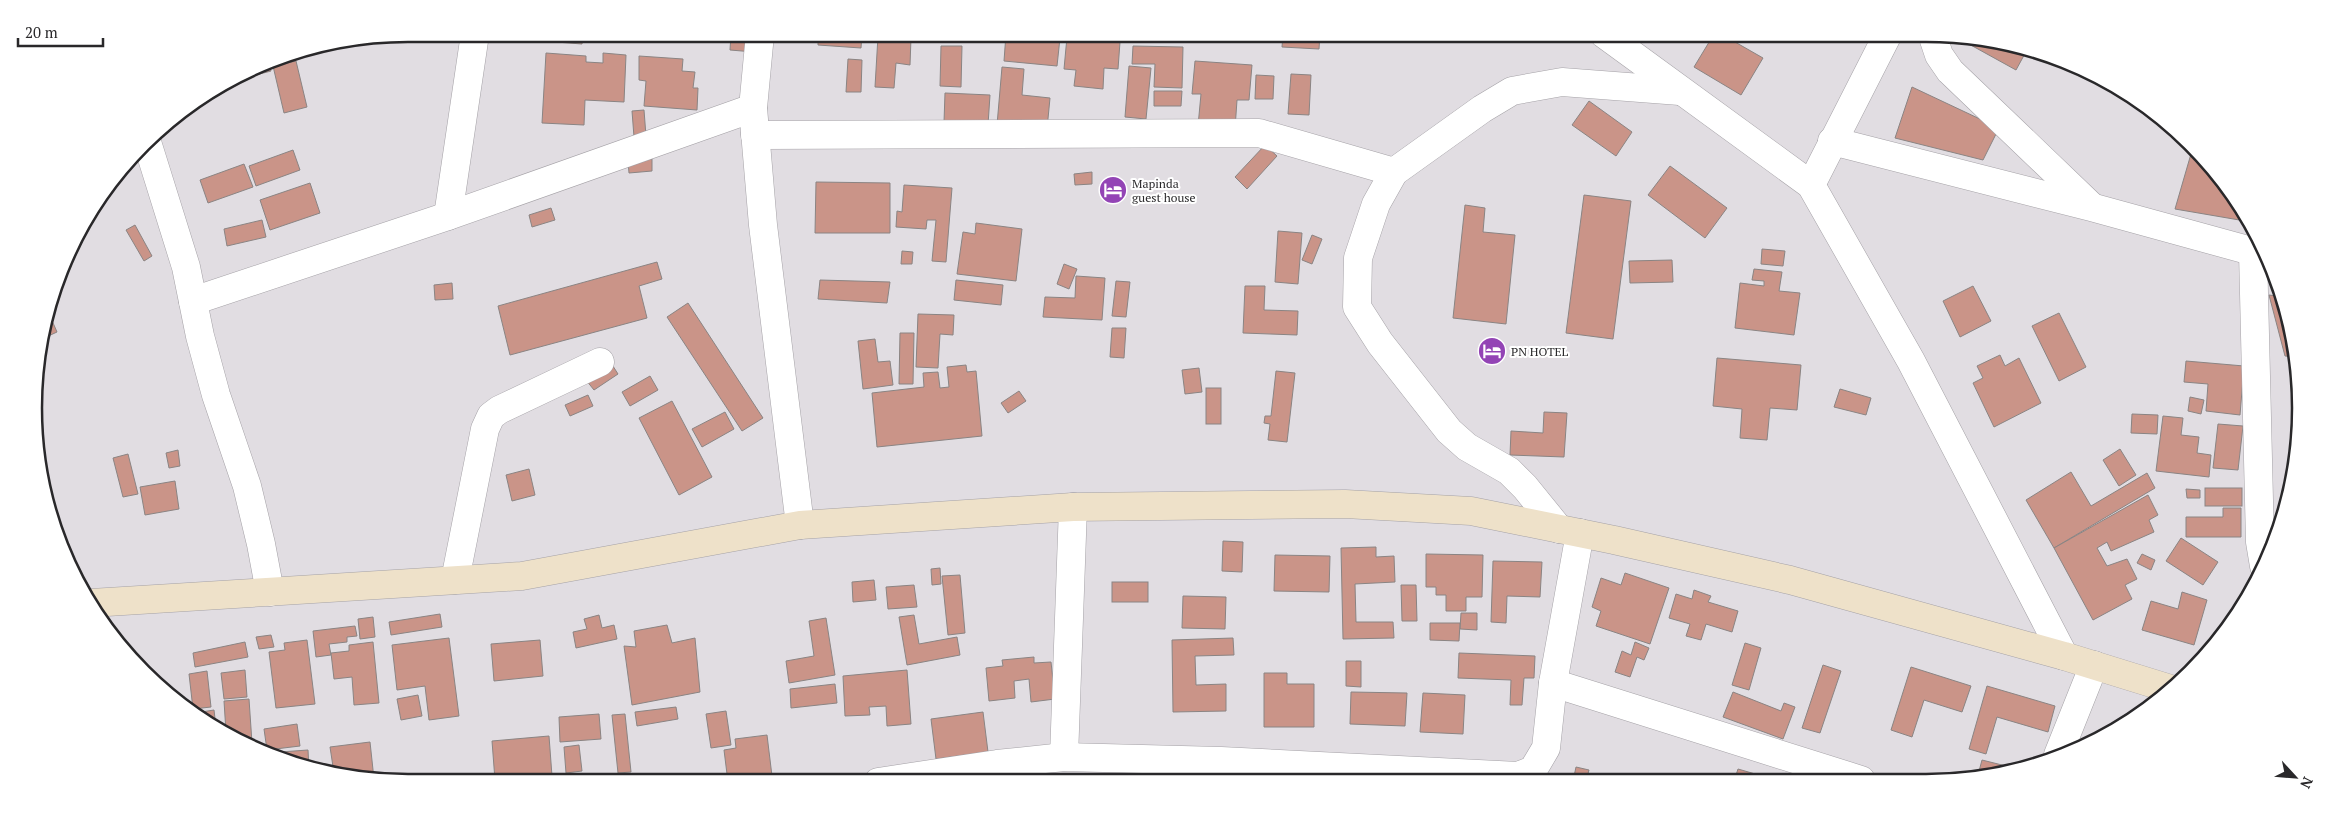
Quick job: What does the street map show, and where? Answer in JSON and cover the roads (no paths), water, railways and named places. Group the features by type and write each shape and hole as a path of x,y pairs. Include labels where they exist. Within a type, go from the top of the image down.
{"street":[{"path":"448,216 474,42"},
{"path":"759,42 752,108 763,225 800,525"},
{"path":"1615,42 1811,186 1911,361 2064,656"},
{"path":"1811,186 1832,141 1884,42"},
{"path":"1935,42 1939,54 1950,71 2091,206"},
{"path":"1569,531 1509,471 1467,447 1449,431 1380,343 1357,307 1358,258 1376,204 1394,172 1482,109 1512,91 1562,82 1680,91"},
{"path":"193,301 448,216 752,108"},
{"path":"755,135 1259,133 1394,172"},
{"path":"1832,141 2091,206 2258,253"},
{"path":"150,150 186,267 200,336 218,402 247,486 270,592"},
{"path":"2260,258 2260,542 2262,555"},
{"path":"455,580 485,429 491,416 499,410 600,362"},
{"path":"98,603 522,576 800,525 1074,507 1345,504 1470,511 1790,580 2064,656 2164,687"},
{"path":"1064,757 1074,507"},
{"path":"1523,774 1533,770 1546,748 1569,531"},
{"path":"2060,749 2094,665"},
{"path":"1553,684 1842,774"},
{"path":"931,774 997,764 1064,757 1221,761 1478,774"}],"place":[{"name":"Mapinda guest house","path":"1113,190"},
{"name":"PN HOTEL","path":"1492,351"}]}
